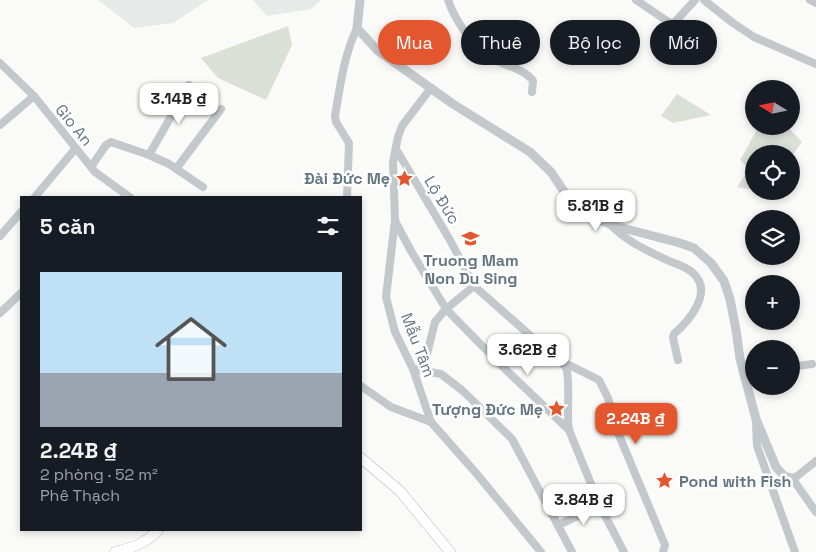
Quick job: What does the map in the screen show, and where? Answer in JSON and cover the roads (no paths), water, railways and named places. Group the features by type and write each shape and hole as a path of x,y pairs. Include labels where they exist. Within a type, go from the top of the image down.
{"main road":[{"path":"362,459 400,491 450,552"},
{"path":"115,552 135,548 157,531"}],"street":[{"path":"347,196 349,143 336,122 335,116 341,78 350,42 357,28 360,0"},
{"path":"448,0 451,9 479,49 489,58 528,74 533,81 532,92"},
{"path":"636,0 670,23 675,22 694,0"},
{"path":"704,0 754,37 816,64"},
{"path":"810,0 816,3"},
{"path":"357,28 377,50 431,88 530,152 551,172 567,196 587,215 609,224 694,248 711,263 724,281 730,300 743,373 756,418 776,467 784,476 792,478 812,500 816,512"},
{"name":"Gio An","path":"0,63 34,96 95,172 126,196"},
{"path":"149,155 189,85"},
{"name":"Mẫu Tâm","path":"431,88 402,126 398,137 393,162 395,220 386,297 395,332 413,369 431,422 541,552"},
{"path":"0,126 34,96"},
{"path":"176,169 221,109"},
{"path":"91,167 106,145 111,142 149,155 176,169 203,187"},
{"path":"36,196 75,149"},
{"name":"Lộ Đức","path":"396,149 450,240 474,286 566,367 568,374 568,430"},
{"path":"0,236 20,213"},
{"path":"395,220 411,251 446,308 501,366 568,430 600,506 624,552"},
{"path":"609,224 621,236 692,272 699,280 701,287 700,299 695,310 674,334 673,338 678,360"},
{"path":"423,370 435,322 446,308 474,286"},
{"path":"0,313 20,294"},
{"path":"558,360 599,380 608,398 616,428 665,545 663,552"},
{"path":"800,366 812,364"},
{"path":"413,369 441,374 463,391 512,439 572,552"},
{"path":"362,387 392,407 431,422"},
{"path":"756,418 757,446 794,552"},
{"path":"792,478 816,462"},
{"path":"558,525 600,506"}],"place":[{"name":"Đài Đức Mẹ","path":"404,178"},
{"name":"Truong Mam Non Du Sing","path":"471,239"},
{"name":"Tượng Đức Mẹ","path":"557,409"},
{"name":"Pond with Fish","path":"665,481"}]}
